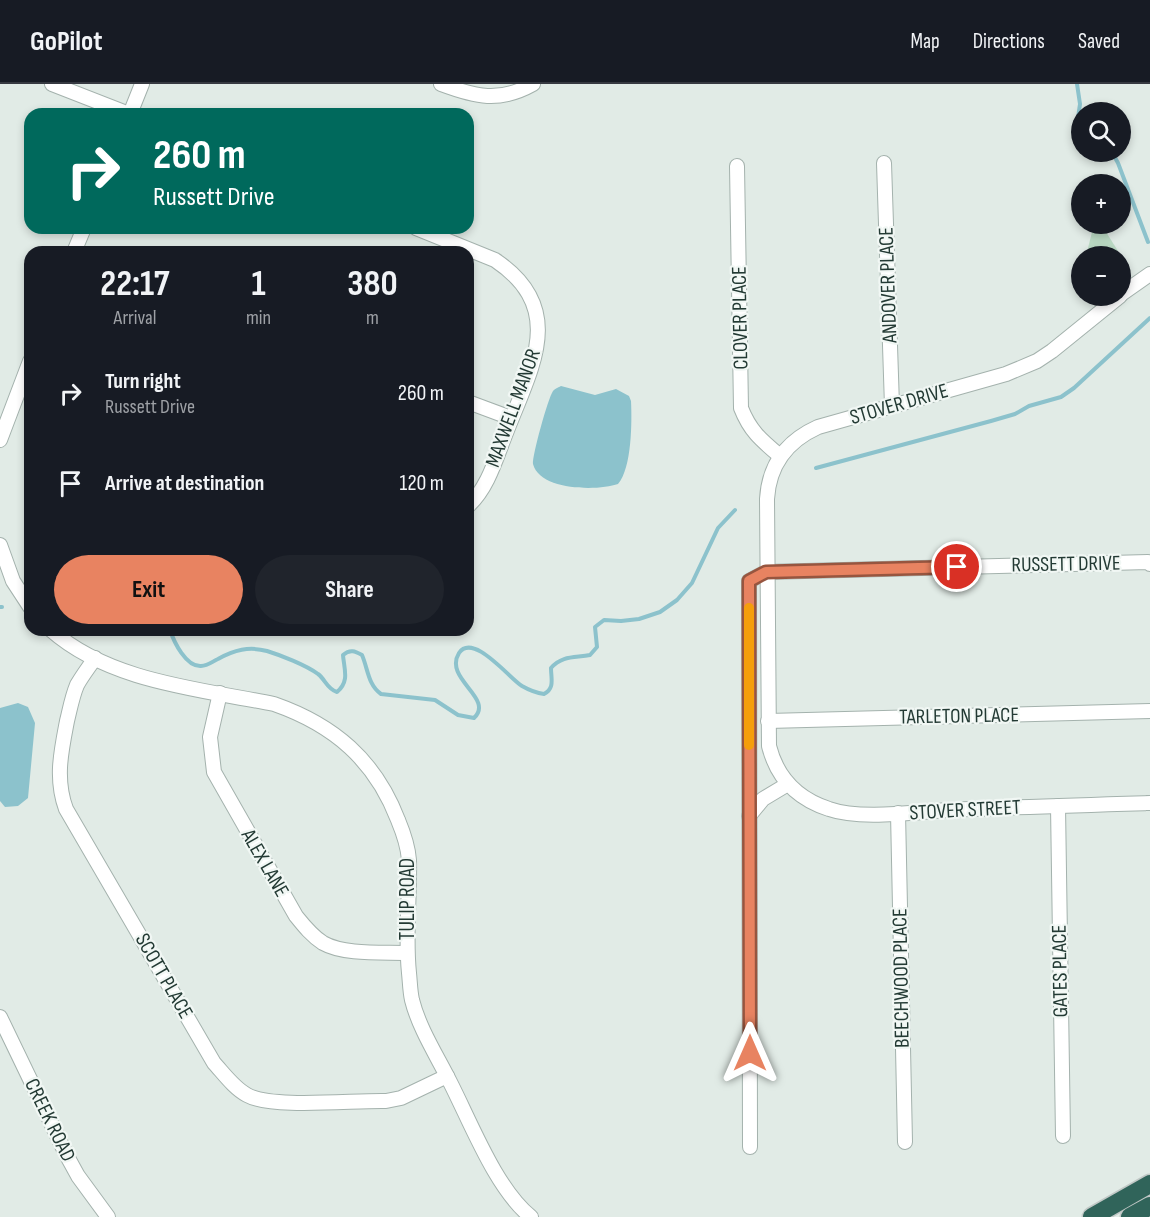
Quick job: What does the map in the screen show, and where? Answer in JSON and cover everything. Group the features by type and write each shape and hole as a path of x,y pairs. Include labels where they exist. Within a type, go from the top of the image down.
{"highway":[{"path":"1092,1217 1150,1184"},
{"path":"1130,1217 1150,1206"}],"street":[{"path":"52,84 114,108"},
{"path":"132,108 142,84"},
{"path":"441,84 466,93 491,97 518,92 533,84"},
{"name":"ANDOVER PLACE","path":"884,163 892,406"},
{"name":"CLOVER PLACE","path":"737,166 741,408 754,432 780,456"},
{"name":"MAXWELL MANOR","path":"431,234 460,246"},
{"name":"MAXWELL MANOR","path":"474,251 495,260 514,273 522,282 533,301 537,324 537,350 488,478 474,501"},
{"name":"STOVER DRIVE","path":"1131,287 1150,274"},
{"name":"STOVER DRIVE","path":"766,572 767,492 772,472 780,456 796,439 818,427 1006,374 1037,361 1107,306"},
{"path":"0,440 24,377"},
{"path":"474,404 511,418"},
{"path":"0,545 13,580 24,597"},
{"name":"RUSSETT DRIVE","path":"766,572 1148,562 1150,564"},
{"path":"750,1147 749,581 766,572"},
{"name":"STOVER STREET","path":"766,572 769,746 772,760 788,784 806,800 830,810 855,814 1150,803"},
{"name":"TULIP ROAD","path":"58,636 95,658 131,674 274,704 308,718 336,734 351,747 375,777 394,810 409,855 407,953 411,999 496,1174 512,1197 531,1217"},
{"name":"SCOTT PLACE","path":"95,658 72,697 60,756 62,797 72,819 214,1063 248,1096 271,1102 386,1101 401,1098 447,1076"},
{"name":"ALEX LANE","path":"220,693 210,737 214,772 296,916 312,934 331,947 407,953"},
{"name":"TARLETON PLACE","path":"768,721 1150,711"},
{"path":"749,816 763,799 788,784"},
{"name":"GATES PLACE","path":"1058,806 1063,1136"},
{"name":"BEECHWOOD PLACE","path":"898,813 905,1142"},
{"name":"CREEK ROAD","path":"0,1017 67,1156 78,1176 108,1217"}],"green space":[{"path":"1092,234 1107,234 1115,246 1088,246"}],"water":[{"path":"561,386 595,395 616,389 629,396 631,432 629,456 623,477 618,484 597,488 571,487 546,479 538,473 533,464 541,427 553,391"},
{"path":"18,703 28,707 35,723 28,798 18,806 5,807 0,801 0,708"}],"waterway":[{"path":"1077,84 1080,102"},
{"path":"1117,162 1148,242"},
{"path":"816,468 991,421 1015,414 1029,406 1061,397 1074,388 1150,318"},
{"path":"172,636 181,653 196,665 206,665 230,653 242,650 267,651 307,667 337,692 345,679 343,655 350,651 355,652 362,655 371,681 381,694 435,700 458,715 474,718 479,711 478,703 462,680 456,662 459,653 465,648 473,648 482,652 522,686 544,694 550,689 551,668 555,664 564,659 590,655 597,647 595,627 604,620 639,619 660,612 677,600 692,583 718,528 735,510"}],"slow traffic":[{"path":"749,608 749,745"}],"route":[{"path":"750,1053 749,581 766,572 957,567"}]}
